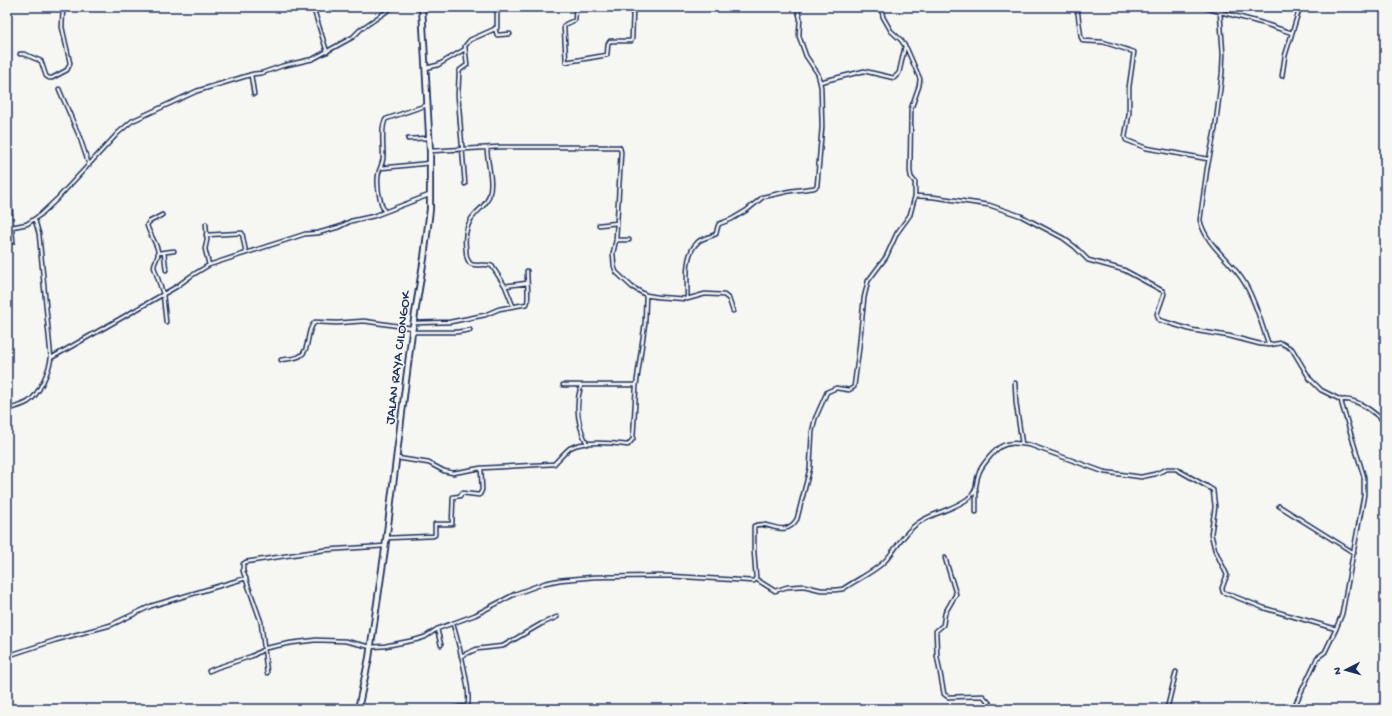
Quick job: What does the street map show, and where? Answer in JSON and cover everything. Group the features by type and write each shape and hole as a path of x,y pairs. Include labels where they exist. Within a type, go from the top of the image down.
{"highway":[{"name":"JALAN RAYA CILONGOK","path":"358,709 371,647 412,328 424,258 431,194 428,105 422,7"}],"street":[{"path":"20,54 24,54 41,61 46,76 49,78 67,70 70,63 62,28 63,7"},
{"path":"313,7 327,52"},
{"path":"7,228 27,224 35,220 57,200 118,133 132,121 197,91 282,66 313,59 353,37 361,29 393,7"},
{"path":"465,184 461,149 458,95 459,71 467,64 465,46 470,40 495,28 497,26 497,12 501,9 511,7"},
{"path":"576,7 575,20 564,26 566,62 607,55 608,44 610,41 631,41 633,10 646,7"},
{"path":"688,298 688,272 690,256 700,240 716,234 719,224 732,219 747,210 763,197 790,191 814,188 817,186 822,127 820,82 818,74 806,56 798,36 800,18 797,7"},
{"path":"756,580 754,526 758,525 788,528 794,524 797,519 810,468 812,432 815,419 828,392 836,388 849,390 854,387 864,298 868,281 886,257 898,233 910,215 915,196 915,182 910,171 911,109 920,80 905,46 891,31 883,17 881,7"},
{"path":"1077,7 1081,37 1083,40 1103,42 1134,52 1129,87 1129,114 1125,136 1126,140 1146,148 1208,159"},
{"path":"1202,7 1213,8 1220,12 1292,33"},
{"path":"1282,76 1300,7"},
{"path":"1220,12 1223,61 1215,130 1208,159 1200,220 1202,227 1210,241 1244,282 1258,312 1269,345"},
{"path":"495,28 498,35 510,34"},
{"path":"820,82 864,71 894,78 899,73 905,46"},
{"path":"426,68 438,65 465,49"},
{"path":"251,75 254,94"},
{"path":"59,89 80,138 89,165"},
{"path":"384,211 378,178 383,154 384,122 386,119 428,105"},
{"path":"408,139 429,138"},
{"path":"430,151 487,148 619,146 621,152 616,240 613,261 616,272 627,283 646,295 657,297 688,298 705,294 724,295 729,299 733,310"},
{"path":"487,148 490,172 490,195 484,205 474,215 467,227 467,258 471,264 490,265 505,286 514,306"},
{"path":"381,168 430,163"},
{"path":"7,184 12,218 11,227 13,242"},
{"path":"51,358 176,287 209,265 305,234 318,233 340,227 351,221 374,216 431,194"},
{"path":"915,196 989,205 1021,216 1063,238 1075,246 1088,260 1124,270 1163,290 1164,294 1157,314 1159,320 1192,330 1229,336 1260,344 1269,345 1281,343 1292,349 1310,379 1321,390 1341,400 1351,400 1360,404 1385,422"},
{"path":"162,214 149,222 148,228 158,248 154,267 163,294 166,322"},
{"path":"7,410 28,402 35,396 42,384 51,358 39,234 35,220"},
{"path":"598,225 617,223"},
{"path":"206,224 207,242 205,249 209,265"},
{"path":"206,235 242,233 246,253"},
{"path":"616,240 629,240"},
{"path":"158,253 174,251"},
{"path":"164,252 166,270"},
{"path":"412,328 479,316 499,309 527,303 527,271"},
{"path":"505,286 526,283"},
{"path":"396,458 429,463 444,471 453,473 481,468 554,464 570,448 587,444 628,444 633,439 636,385 645,323 646,295"},
{"path":"281,360 299,357 304,353 308,335 314,322 337,323 364,321 412,328 457,332 470,330"},
{"path":"1015,384 1016,403 1022,444"},
{"path":"563,385 636,385"},
{"path":"581,385 577,399 578,415 582,434 587,444"},
{"path":"1293,709 1314,665 1318,658 1325,652 1342,614 1364,495 1364,477 1341,400"},
{"path":"976,512 976,489 980,469 996,450 1012,443 1030,445 1104,472 1141,476 1155,474 1166,469 1176,469 1212,490 1215,500 1215,507 1211,534 1215,550 1226,575 1222,588 1224,592 1264,608 1336,629"},
{"path":"386,538 433,536 435,535 435,524 452,524 453,497 460,496 462,493 480,494 482,490 481,468"},
{"path":"209,671 252,656 265,649 291,643 316,640 346,641 371,647 386,646 415,640 426,636 437,629 475,615 502,599 545,583 564,579 594,577 689,576 746,581 756,580 775,591 787,587 804,586 821,590 835,590 843,588 883,562 908,531 918,523 930,516 960,504 970,497 976,489"},
{"path":"1279,506 1354,552"},
{"path":"267,673 261,622 242,566 243,564 246,562 324,550 385,546"},
{"path":"945,558 956,594 945,613 943,625 937,629 936,633 939,670 944,694 948,697 983,696 995,709"},
{"path":"7,656 56,640 111,625 151,606 246,578"},
{"path":"461,656 477,649 503,646 541,624 557,617"},
{"path":"448,709 467,706 469,702 461,656 453,624"},
{"path":"437,629 440,645"},
{"path":"1166,709 1176,672"}]}
